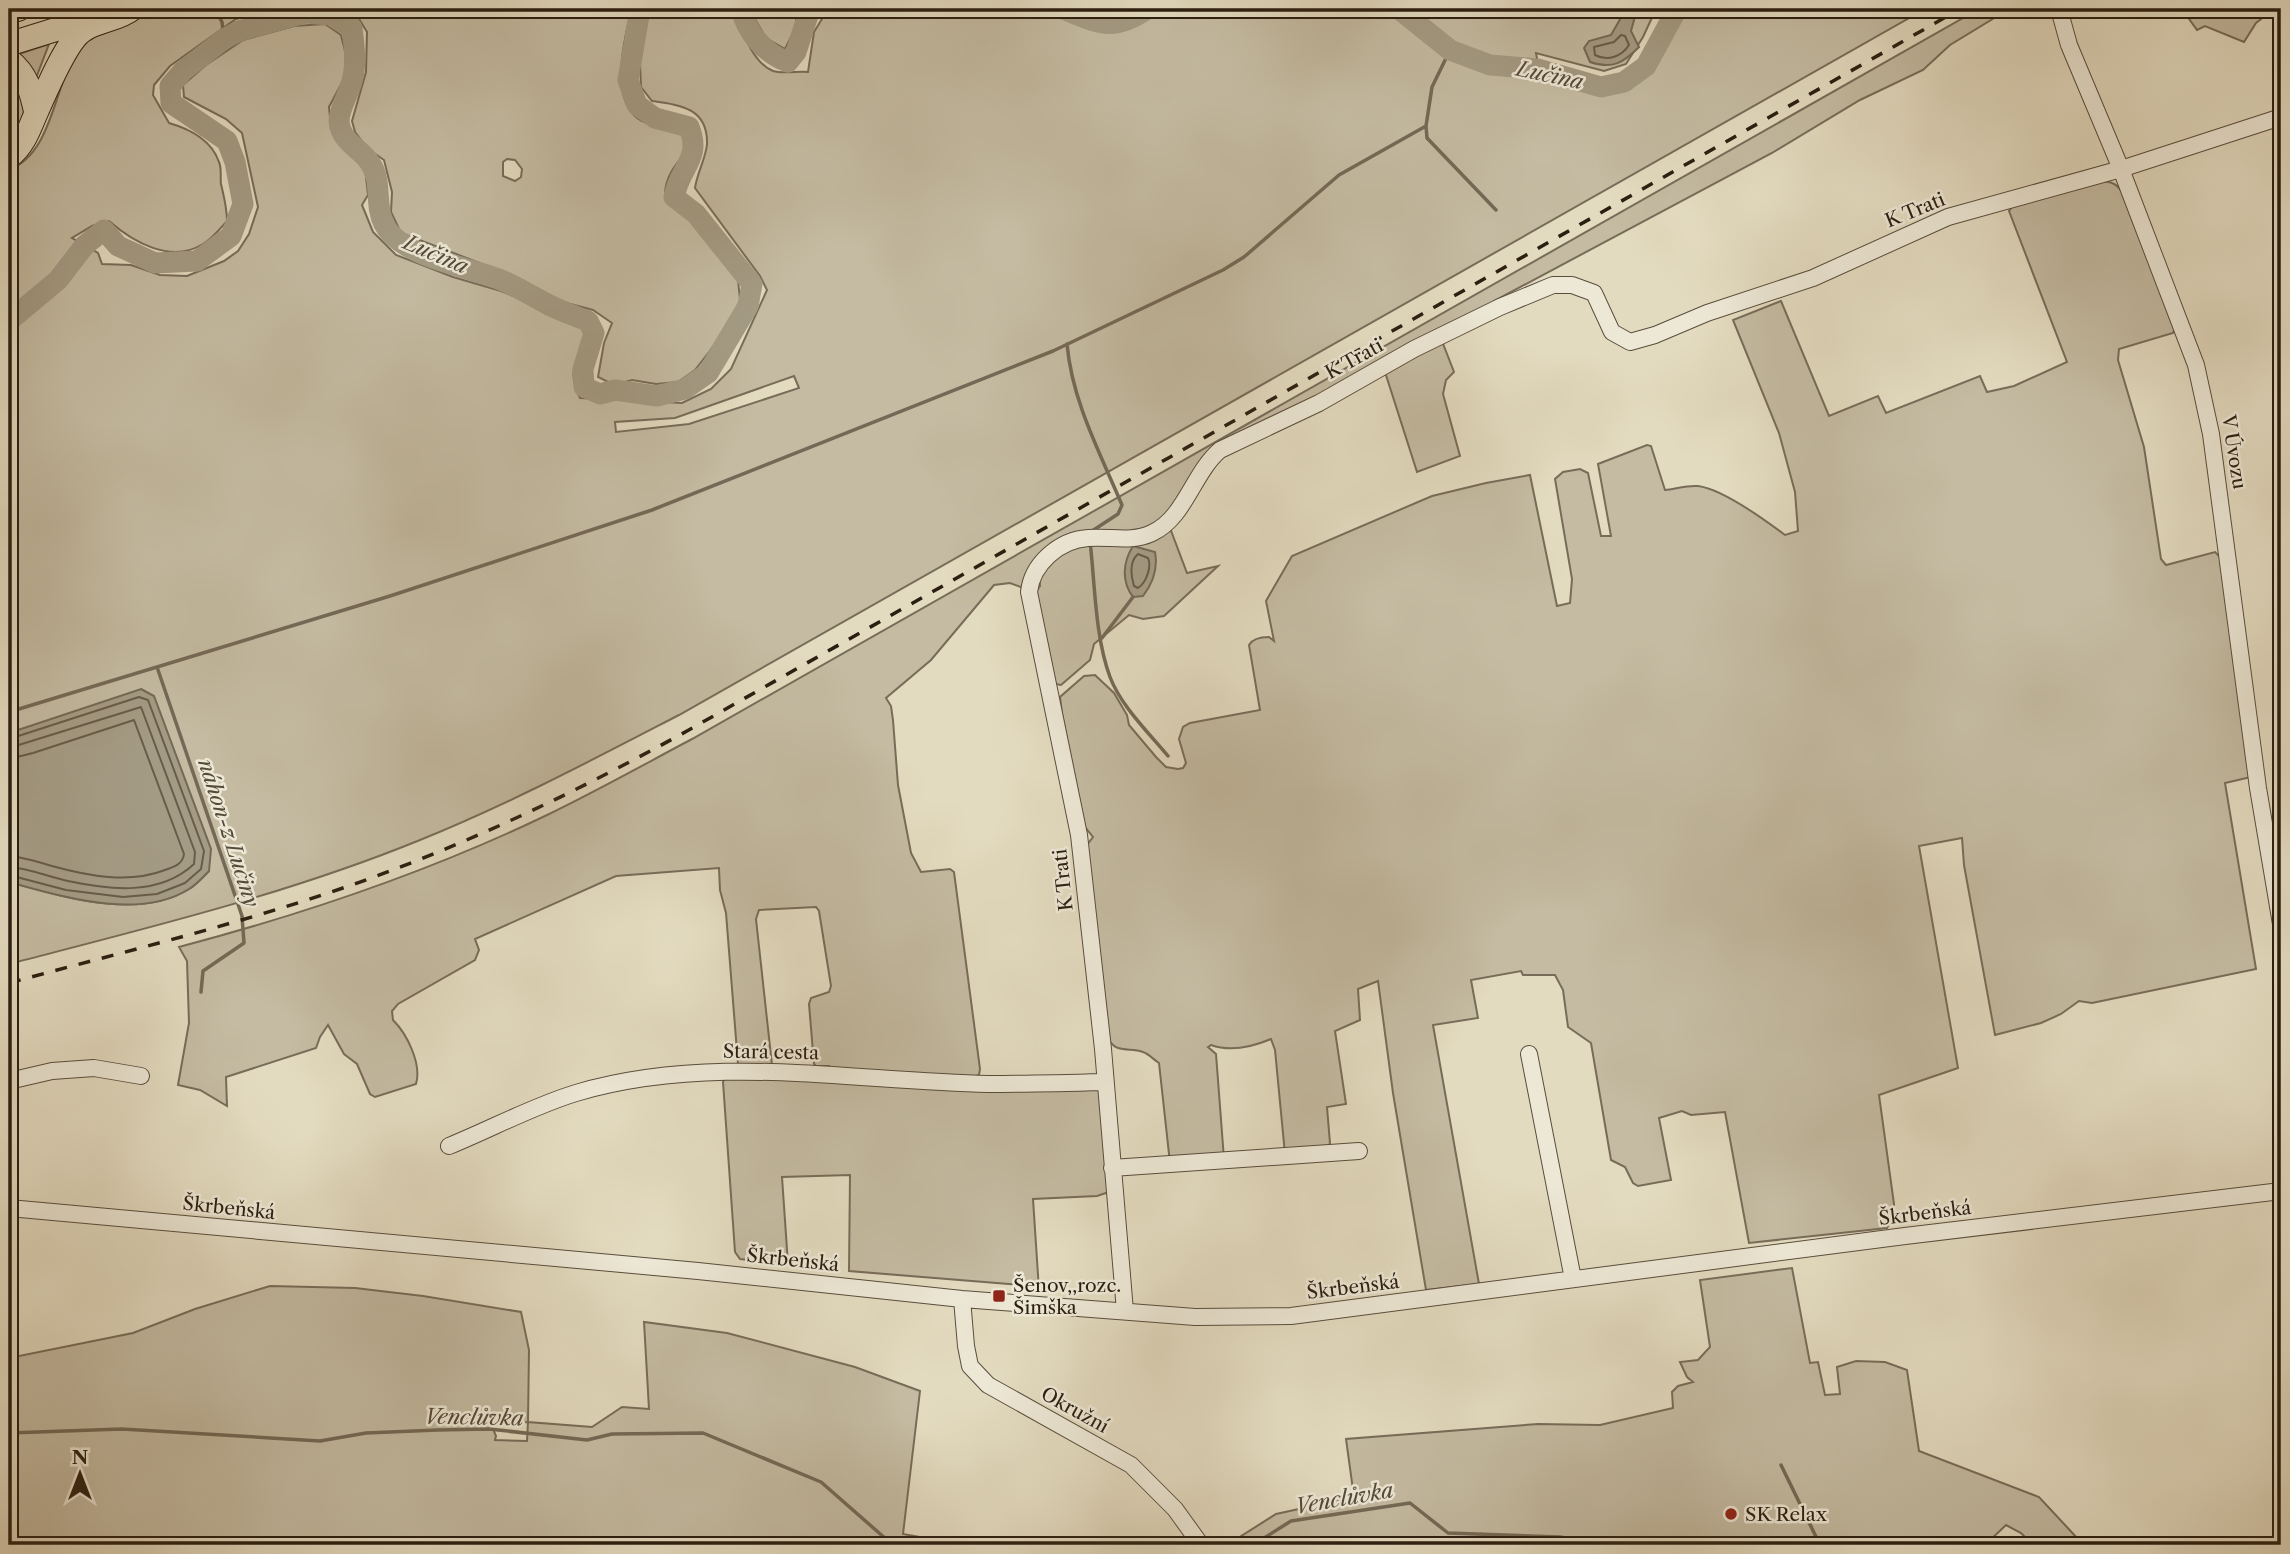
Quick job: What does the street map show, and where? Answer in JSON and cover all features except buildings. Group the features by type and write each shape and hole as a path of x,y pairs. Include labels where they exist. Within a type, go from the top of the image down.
{"highway":[{"path":"9,12 19,9"},
{"path":"9,44 120,9"},
{"path":"9,157 29,133 36,113 74,38 92,26 132,9"},
{"path":"9,60 25,76 32,91 36,113"}],"street":[{"name":"V Úvozu","path":"2059,9 2069,45 2121,169 2196,365 2209,422 2258,788 2281,923"},
{"name":"K Trati","path":"1125,1311 1105,1082 1079,835 1029,592 1032,576 1047,556 1061,547 1086,538 1120,540 1152,534 1164,527 1175,515 1209,460 1220,450 1319,403 1414,349 1500,307 1553,285 1573,285 1594,293 1612,332 1630,342 1813,278 1948,217 2121,169 2281,117"},
{"path":"1530,1055 1573,1279"},
{"path":"9,1081 52,1072 94,1068 141,1076"},
{"name":"Stará cesta","path":"449,1146 576,1093 691,1073 810,1073 988,1084 1105,1082"},
{"path":"1112,1168 1359,1151"},
{"name":"Škrbeňská","path":"9,1208 962,1298 1195,1317 1290,1316 1905,1236 2281,1191"},
{"name":"Okružní","path":"962,1298 965,1346 970,1366 988,1385 1131,1465 1175,1509 1201,1545"}],"shaded area":[{"path":"160,9 273,9 236,19 170,66 154,85 153,95 169,123 199,137 216,155 227,221 206,242 191,250 178,252 141,243 109,221 92,226 72,238 98,253 102,264 131,265 160,275 187,276 224,261 238,251 249,234 258,207 242,133 226,119 184,97 183,85 206,65 243,40 294,26 325,24 341,35 346,55 345,77 329,107 331,127 343,145 365,168 368,195 362,205 373,232 396,255 453,277 501,291 583,324 589,336 577,359 574,373 580,398 682,403 711,389 731,369 767,290 760,276 695,188 707,144 703,123 690,110 652,101 641,87 640,63 649,9 734,9 748,44 765,67 773,71 808,72 814,32 828,9 1656,9 1626,64 1604,71 1536,53 1540,75 1593,90 1610,91 1639,78 1650,66 1660,53 1683,9 1925,9 679,715 551,780 420,840 320,877 217,909 9,964 9,882 76,899 124,905 169,898 189,889 209,871 25,728 9,733 9,170 24,161 36,147 45,131 72,59 82,45 118,22","holes":["794,376 799,388 689,424 616,432 615,422 675,418"]},
{"path":"353,9 632,9 621,69 625,100 631,112 642,121 684,133 687,151 669,177 665,195 702,230 738,280 740,300 731,321 695,370 678,382 656,384 632,380 614,385 598,377 604,343 612,323 593,310 563,302 514,276 401,233 391,212 392,192 384,160 368,149 355,132 352,121 366,72 367,32","holes":["507,159 515,160 522,169 521,177 515,181 503,176 503,162"]},
{"path":"749,9 796,9 796,27 785,49 766,38"},
{"path":"1979,9 2009,9 1950,45 1923,70 1860,100 1772,153 1494,301 1495,306 1223,444 1171,513 1143,533 1069,539 1026,589 1010,583 994,585 931,660 886,698 891,706 898,785 911,853 921,872 950,869 954,872 979,1075 967,1078 832,1069 814,1064 809,1004 811,998 829,992 831,986 819,911 816,907 759,910 756,919 772,1065 741,1067 738,1064 726,913 720,890 719,868 616,876 475,939 479,950 475,960 398,1004 392,1011 393,1020 408,1041 415,1059 416,1084 375,1097 370,1094 357,1064 344,1054 328,1025 316,1048 226,1077 227,1106 200,1090 178,1085 189,1023 187,961 179,947 319,906 411,873 501,836 601,788 692,739"},
{"path":"2182,9 2274,9 2256,23 2244,42 2205,26 2197,30"},
{"path":"49,44 36,78 16,55"},
{"path":"9,76 18,84 27,99 22,120 9,145"},
{"path":"2098,181 2114,184 2125,196 2176,326 2173,333 2119,349 2118,360 2144,447 2161,559 2166,565 2215,552 2221,558 2251,777 2225,783 2256,969 2092,1003 2079,1001 2061,1014 2041,1023 1995,1035 1964,865 1962,838 1919,846 1958,1068 1879,1095 1894,1204 1893,1218 1887,1228 1749,1243 1725,1112 1691,1115 1682,1111 1659,1118 1671,1180 1638,1186 1633,1183 1625,1167 1611,1160 1591,1043 1568,1027 1563,990 1555,975 1523,975 1521,971 1471,980 1478,1018 1433,1025 1479,1284 1426,1290 1393,1093 1378,981 1358,989 1360,1020 1335,1031 1346,1104 1327,1107 1330,1143 1326,1152 1285,1154 1275,1050 1271,1039 1241,1048 1208,1047 1216,1054 1224,1159 1170,1163 1159,1063 1143,1052 1120,1049 1109,1040 1087,845 1093,837 1085,827 1060,697 1084,676 1095,675 1114,693 1127,715 1129,725 1156,757 1166,767 1183,768 1186,763 1179,739 1183,727 1190,723 1260,710 1249,645 1260,638 1269,637 1274,641 1266,601 1292,556 1432,496 1486,483 1530,475 1557,606 1570,603 1572,579 1555,479 1563,472 1580,469 1588,473 1601,536 1611,536 1598,464 1647,445 1651,446 1665,490 1694,486 1708,488 1743,506 1785,535 1798,531 1795,492 1779,433 1733,320 1781,301 1829,416 1878,396 1886,413 1980,376 1987,392 2014,386 2067,362 2009,211 2012,207"},
{"path":"1442,341 1454,372 1446,380 1443,394 1460,456 1417,472 1385,372"},
{"path":"1170,528 1187,573 1218,566 1164,616 1143,619 1129,615 1094,644 1090,660 1061,685 1055,684 1036,592 1040,586 1039,573 1066,551 1082,545 1117,536"},
{"path":"725,1078 1099,1087 1109,1192 1097,1196 1033,1199 1039,1290 1021,1285 849,1271 850,1175 782,1177 788,1264 740,1259 735,1252 723,1082"},
{"path":"1792,1268 1810,1363 1818,1362 1825,1395 1840,1394 1837,1367 1856,1361 1885,1362 1907,1370 1919,1451 2039,1497 2078,1539 2140,1540 2154,1545 2033,1545 2021,1533 2006,1525 1985,1545 1227,1545 1276,1514 1354,1497 1346,1439 1538,1424 1600,1425 1673,1408 1672,1392 1678,1386 1693,1382 1687,1377 1680,1362 1698,1360 1710,1347 1700,1280"},
{"path":"270,1286 355,1288 521,1312 529,1350 528,1422 592,1427 622,1407 649,1409 644,1322 727,1333 855,1367 920,1391 903,1534 964,1545 9,1545 9,1358 133,1333 195,1309","holes":["528,1422 527,1441 495,1440 491,1424"]}],"water":[{"path":"1626,9 1637,9 1631,31 1639,47 1628,57 1612,65 1590,62 1584,48 1589,41 1611,35"},
{"path":"1133,546 1155,552 1156,564 1147,591 1143,596 1133,597 1125,572 1127,558"},
{"path":"141,689 154,696 211,849 209,871 189,889 169,898 123,905 75,899 9,882 9,733"}],"waterway":[{"path":"215,9 222,22 224,39"},
{"name":"Lučina","path":"9,321 58,280 85,245 104,230 118,246 155,263 197,261 231,236 243,204 235,162 227,141 171,103 170,86 183,71 224,39 239,31 305,13 330,15 352,28 354,48 354,75 341,111 341,129 347,140 374,170 381,217 392,235 420,253 501,280 588,321 594,333 583,369 584,387 600,394 615,390 657,396 685,389 708,373 748,306 752,284 696,214 674,197 692,155 692,138 689,127 655,118 637,105 628,80 640,9"},
{"name":"Lučina","path":"741,9 758,42 772,54 788,62 796,52 810,9"},
{"name":"Lučina","path":"1063,9 1105,23 1124,21 1147,9"},
{"name":"Lučina","path":"1399,9 1450,50 1490,65 1538,69 1601,87 1624,82 1646,66 1677,9"},
{"path":"9,712 390,596 652,510 1053,351 1223,270 1244,257 1339,175 1426,126 1432,87 1450,50"},
{"path":"1426,126 1427,138 1496,210"},
{"path":"1067,344 1081,406 1122,505 1118,514 1092,531"},
{"path":"1090,541 1098,628 1110,677 1128,708 1168,756"},
{"path":"1102,638 1133,597"},
{"name":"náhon-z Lučiny","path":"157,667 242,916 244,943 203,971 201,992"},
{"name":"Venclůvka","path":"9,1433 122,1429 320,1441 366,1433 438,1430 489,1429 587,1440 612,1434 703,1433 821,1482 886,1539 906,1545"},
{"path":"1781,1465 1820,1545"},
{"name":"Venclůvka","path":"1253,1545 1291,1521 1410,1503 1448,1533 1560,1537 1604,1545"},
{"path":"1481,1534 1482,1545"},
{"path":"9,1541 212,1545"}],"railway":[{"path":"9,983 201,931 343,888 504,824 615,770 1960,9"}],"place":[{"name":"Šenov,,rozc. Šimška","path":"999,1296"},
{"name":"SK Relax","path":"1731,1514"}]}
